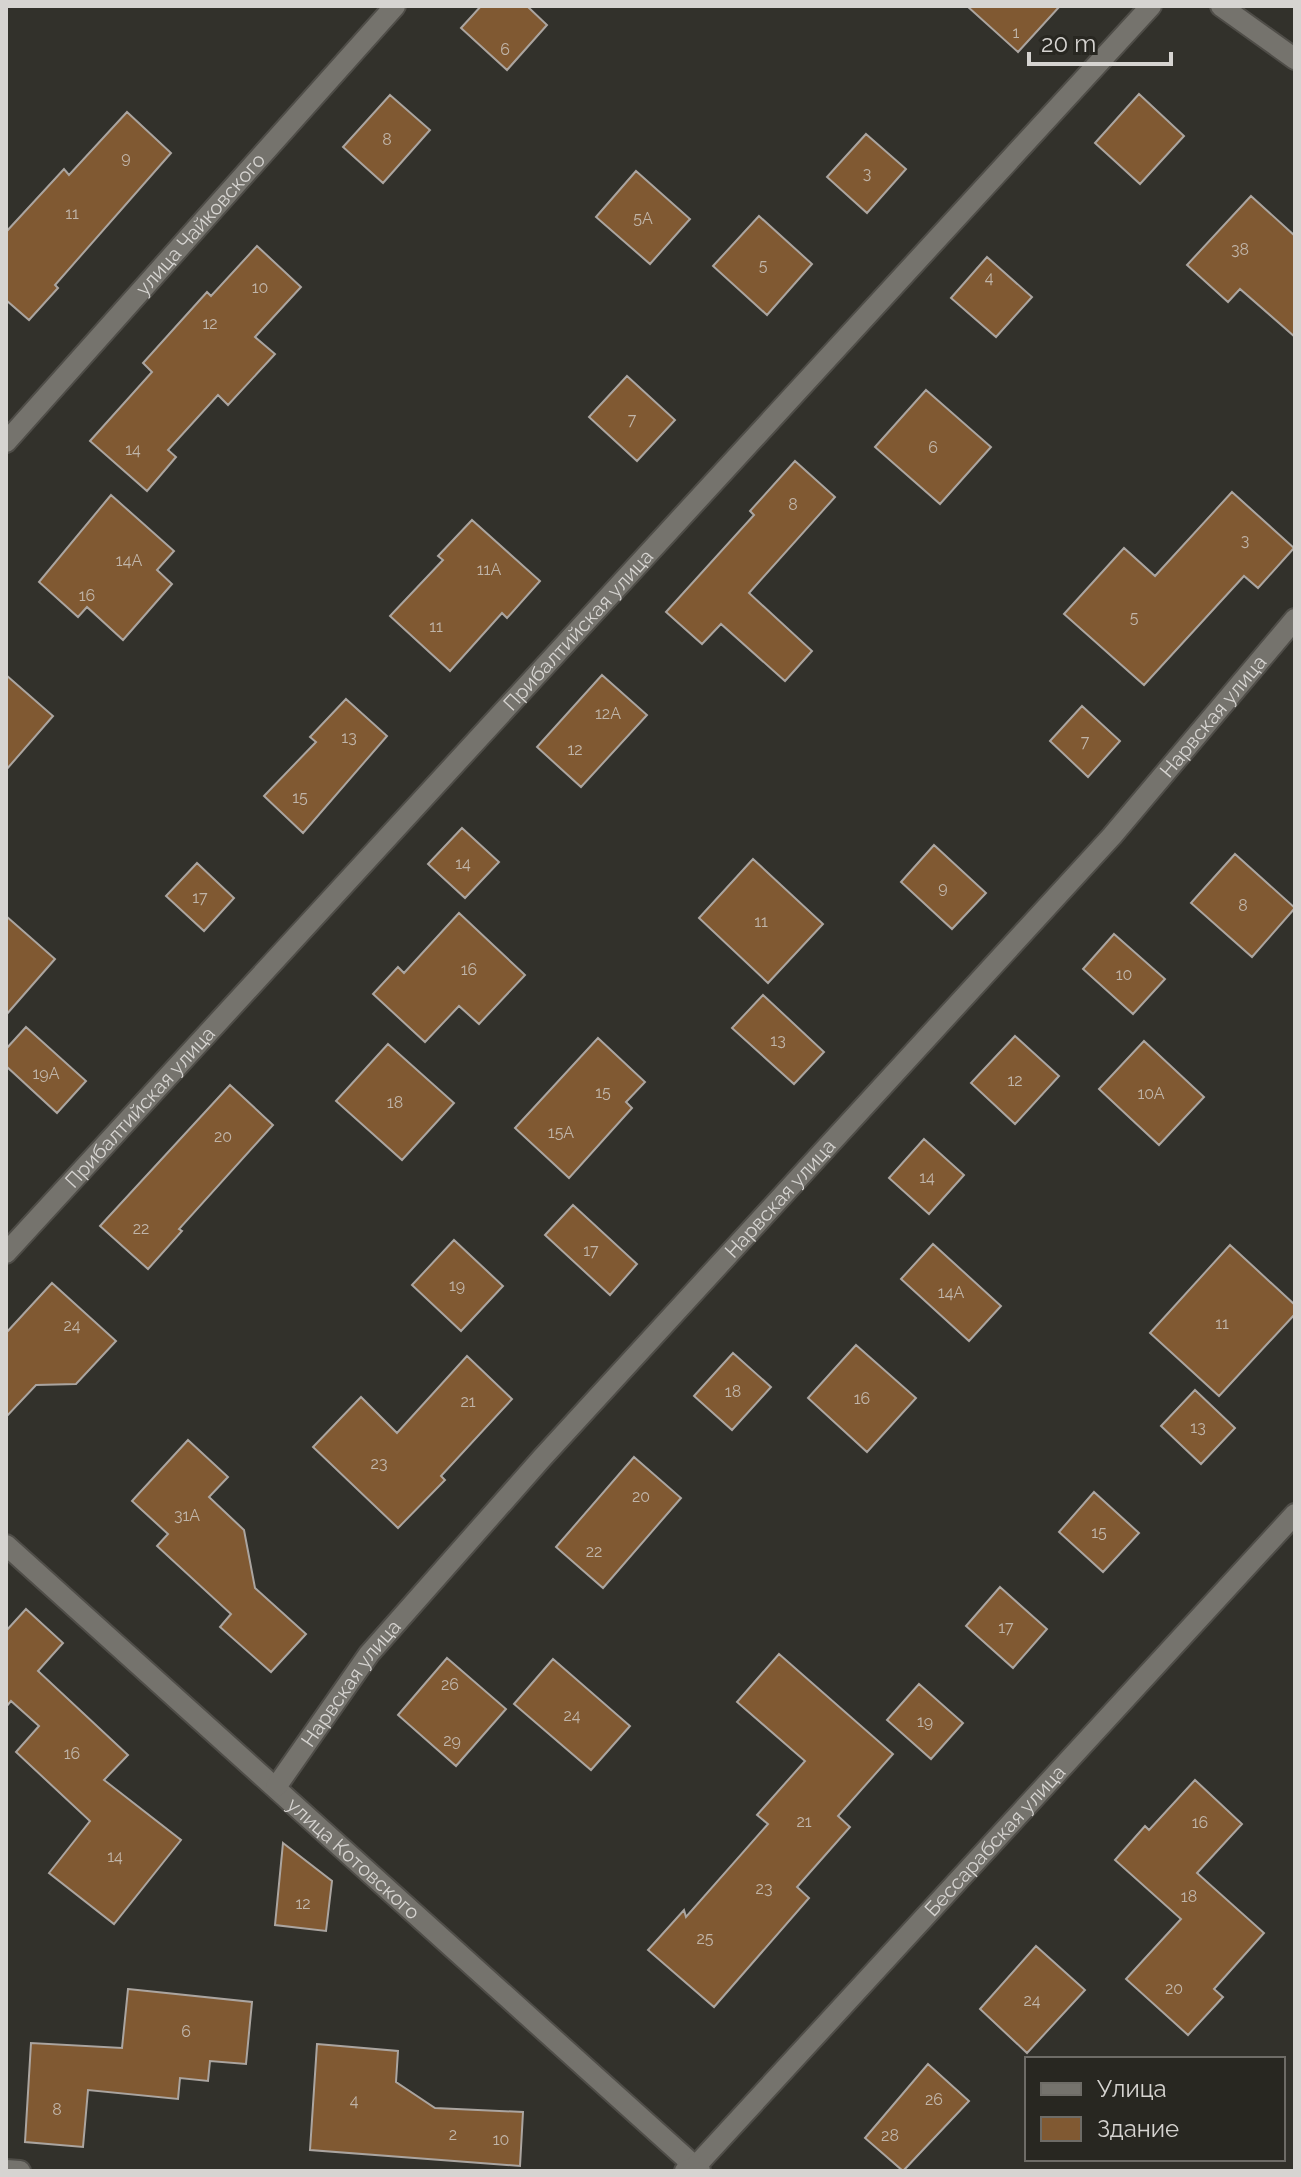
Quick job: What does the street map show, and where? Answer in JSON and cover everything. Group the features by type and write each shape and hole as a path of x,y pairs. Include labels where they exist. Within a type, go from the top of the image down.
{"street":[{"name":"улица Чайковского","path":"6,442 395,6"},
{"name":"Прибалтийская улица","path":"6,1253 1151,6"},
{"path":"1221,6 1295,59"},
{"name":"Нарвская улица","path":"276,1787 369,1654 553,1446 1112,836 1295,619"},
{"name":"Бессарабская улица","path":"693,2170 1295,1514"},
{"name":"улица Котовского","path":"6,1545 276,1787 693,2170"},
{"path":"6,2170 20,2171"}],"building":[{"path":"481,6 527,6 547,25 507,70 461,28"},
{"path":"967,6 1060,6 1018,52"},
{"path":"1139,94 1184,136 1140,184 1095,143"},
{"path":"390,95 430,130 383,183 343,147"},
{"path":"127,112 171,153 55,285 58,288 29,320 6,300 6,232 64,169 69,175"},
{"path":"866,134 906,169 867,213 827,177"},
{"path":"636,171 690,219 650,264 596,217"},
{"path":"1251,196 1295,236 1295,337 1240,289 1228,302 1187,265"},
{"path":"759,216 812,264 767,315 713,266"},
{"path":"257,246 301,287 255,337 275,354 228,405 218,395 168,450 176,457 147,491 90,441 152,372 143,363 207,292 211,296"},
{"path":"987,257 1032,297 996,337 951,298"},
{"path":"627,376 675,420 637,461 589,417"},
{"path":"926,390 991,447 940,504 875,447"},
{"path":"795,461 835,497 749,593 812,651 785,681 721,624 702,644 666,612 754,515 750,511"},
{"path":"1232,492 1294,548 1258,588 1244,576 1144,685 1064,614 1124,548 1155,576"},
{"path":"111,495 174,551 157,570 172,584 123,640 87,607 78,617 39,582"},
{"path":"472,520 540,581 507,618 502,613 450,671 390,616 443,560 438,556"},
{"path":"6,675 53,716 6,770"},
{"path":"602,675 647,715 581,787 537,747"},
{"path":"346,699 387,736 303,833 264,796 316,742 310,737"},
{"path":"1082,706 1120,741 1088,777 1050,741"},
{"path":"462,828 499,862 465,898 428,864"},
{"path":"934,845 986,893 952,929 901,882"},
{"path":"1235,854 1295,908 1252,957 1191,903"},
{"path":"753,859 823,924 768,983 699,918"},
{"path":"197,863 234,898 204,931 166,896"},
{"path":"459,913 525,975 479,1024 459,1006 425,1042 373,994 398,967 404,973"},
{"path":"6,916 55,959 6,1015"},
{"path":"1114,934 1165,979 1133,1014 1083,969"},
{"path":"763,995 824,1052 794,1084 732,1028"},
{"path":"26,1027 86,1081 57,1113 6,1066 6,1049"},
{"path":"1015,1036 1059,1076 1015,1124 971,1083"},
{"path":"598,1038 645,1082 626,1102 632,1108 569,1178 515,1128"},
{"path":"1144,1041 1204,1097 1159,1145 1099,1089"},
{"path":"388,1044 454,1103 402,1160 336,1101"},
{"path":"230,1085 273,1125 179,1229 182,1231 148,1269 100,1226"},
{"path":"924,1139 964,1175 929,1214 889,1178"},
{"path":"573,1205 637,1264 610,1295 545,1235"},
{"path":"454,1240 503,1286 461,1331 412,1285"},
{"path":"933,1244 1001,1306 969,1341 901,1279"},
{"path":"1230,1245 1295,1305 1295,1314 1219,1396 1150,1333"},
{"path":"52,1283 116,1341 76,1384 36,1385 6,1417 6,1333"},
{"path":"856,1345 916,1398 867,1452 808,1398"},
{"path":"733,1353 771,1387 732,1430 694,1396"},
{"path":"467,1356 512,1399 441,1476 445,1480 398,1528 313,1447 361,1397 397,1433"},
{"path":"1195,1390 1235,1428 1201,1464 1161,1426"},
{"path":"188,1440 228,1477 209,1497 244,1530 255,1588 306,1634 271,1672 220,1627 231,1614 157,1546 168,1534 132,1501"},
{"path":"634,1457 681,1498 603,1588 556,1547"},
{"path":"1094,1492 1139,1533 1103,1572 1059,1532"},
{"path":"1000,1587 1047,1629 1013,1668 966,1626"},
{"path":"26,1609 63,1643 38,1671 128,1755 104,1780 181,1840 114,1924 49,1873 90,1821 16,1752 39,1726 11,1701 6,1707 6,1631"},
{"path":"779,1654 893,1754 838,1816 850,1827 797,1887 809,1898 714,2007 648,1950 684,1910 686,1917 768,1824 757,1815 805,1761 737,1702"},
{"path":"447,1658 506,1709 456,1766 398,1715"},
{"path":"553,1659 630,1726 591,1770 514,1704"},
{"path":"919,1684 963,1723 931,1759 887,1720"},
{"path":"1195,1780 1242,1824 1197,1873 1264,1933 1214,1989 1223,1997 1188,2035 1126,1979 1181,1919 1115,1860 1145,1826 1149,1830"},
{"path":"283,1843 332,1881 326,1931 275,1925"},
{"path":"1036,1946 1085,1990 1027,2053 980,2009"},
{"path":"128,1989 252,2002 246,2064 210,2061 208,2081 180,2078 178,2099 88,2090 83,2147 25,2142 31,2043 122,2048"},
{"path":"317,2044 398,2051 396,2082 435,2108 523,2112 520,2166 310,2150"},
{"path":"928,2064 969,2101 903,2171 865,2138"}]}
